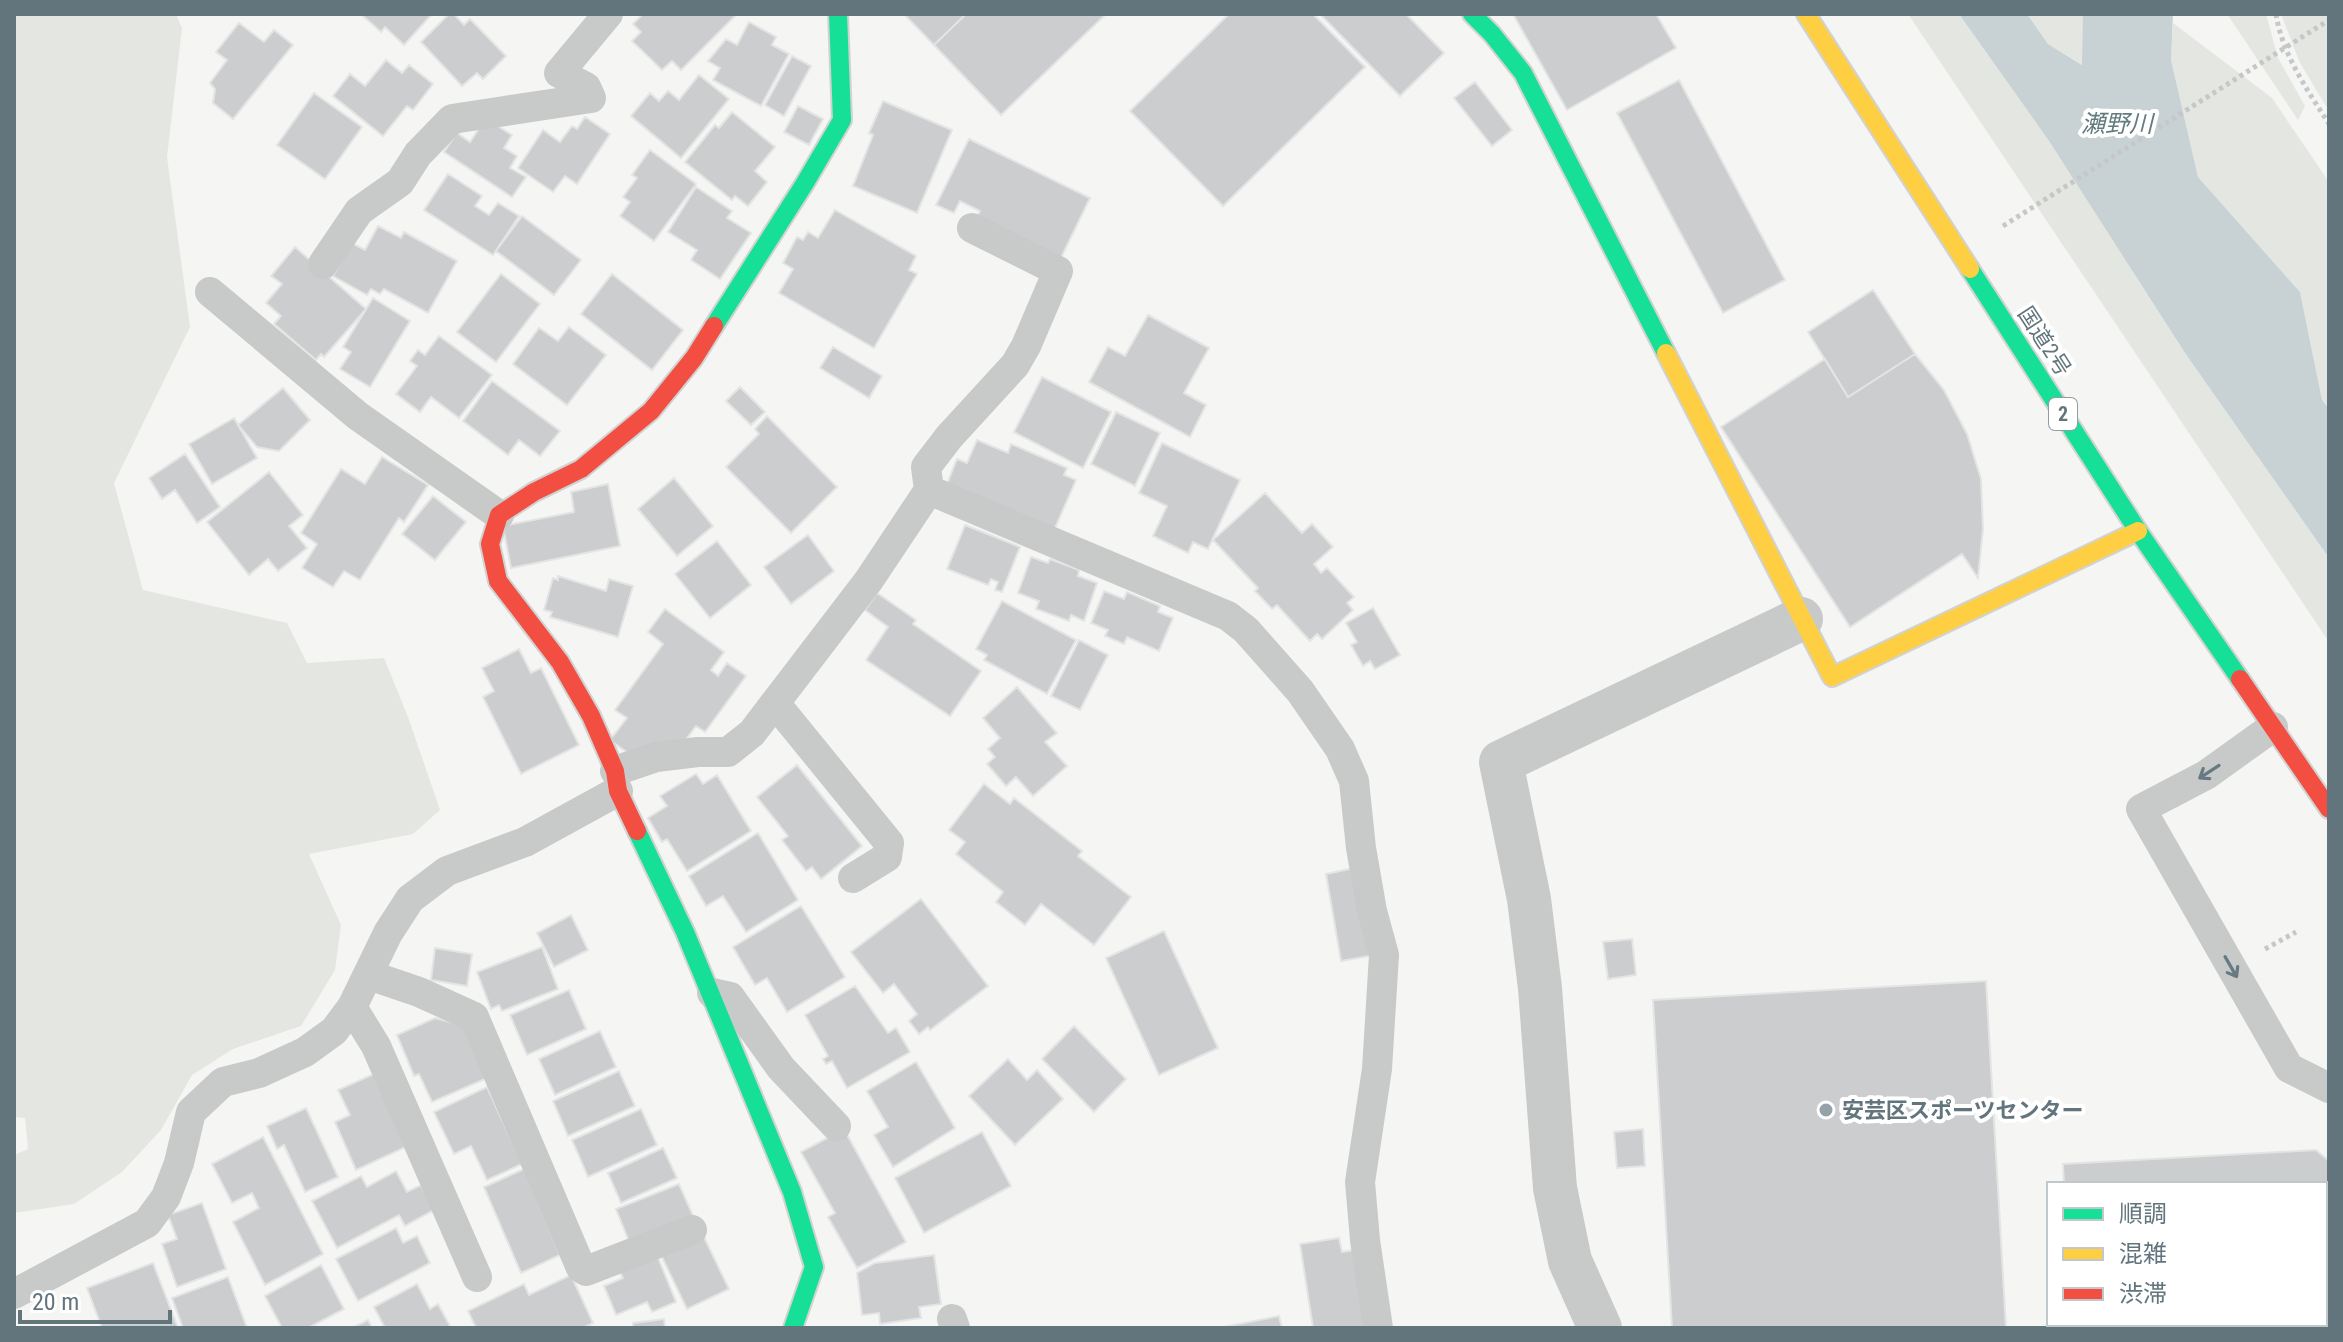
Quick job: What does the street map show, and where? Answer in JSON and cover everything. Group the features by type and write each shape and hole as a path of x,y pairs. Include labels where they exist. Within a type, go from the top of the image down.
{"main road":[{"path":"793,1328 814,1267 792,1192 591,716 560,662 498,581 490,544 499,515 534,492 581,469 651,411 694,358 842,120 838,14"},
{"path":"1472,14 1523,73 1832,677 2138,531"},
{"name":"国道2号","path":"1806,14 2138,531 2329,809"}],"street":[{"path":"1600,1328 1570,1261 1555,1188 1540,988 1529,899 1501,762 1801,619"}],"lane":[{"path":"323,264 359,211 400,182 418,154 452,119 591,98 586,87 559,73 608,14"},
{"path":"14,1294 147,1223 166,1197 179,1163 191,1112 223,1082 259,1073 305,1052 334,1031 352,1007 388,933 410,899 447,871 525,842 656,757 728,752 752,733 869,580 929,490 926,467 1015,365 1026,346 1058,271 972,228"},
{"path":"210,292 358,416 499,515"},
{"path":"929,490 1228,616 1246,630 1300,691 1340,749 1354,781 1361,848 1372,911 1384,955 1377,1069 1360,1182 1378,1328"},
{"path":"775,703 889,843 887,857 853,878"},
{"path":"2273,727 2206,775 2141,809 2289,1068 2329,1088"},
{"path":"369,975 419,992 474,1017 581,1268 586,1271 692,1230"},
{"path":"710,992 730,997 781,1068 836,1126"},
{"path":"352,1007 376,1046 477,1277"}],"path":[{"path":"2276,14 2278,28 2304,86 2329,124"},
{"path":"2003,226 2329,20"}],"shaded area":[{"path":"14,14 176,14 182,28 167,157 190,327 114,483 143,590 287,623 307,663 384,658 440,810 413,834 309,854 341,925 335,970 301,1026 233,1049 192,1075 161,1130 122,1172 74,1204 14,1213 14,1155 28,1149 25,1118 14,1117"},
{"path":"1908,14 1959,14 2049,141 2185,353 2329,558 2329,642"},
{"path":"2027,14 2083,14 2083,65 2048,44"},
{"path":"2227,14 2266,14 2278,58 2305,106 2298,120"},
{"path":"2281,14 2329,14 2329,111 2300,63"},
{"path":"2173,23 2272,98 2329,182 2329,409 2322,400 2300,292 2198,177 2171,60"}],"water":[{"name":"瀬野川","path":"1959,14 2027,14 2048,44 2082,65 2083,14 2173,14 2171,60 2198,177 2300,292 2322,400 2329,409 2329,558 2185,353 2049,141"}],"building":[{"path":"361,14 432,14 404,45 385,27 381,32"},
{"path":"449,14 454,14 464,25 470,19 506,56 483,79 477,73 462,86 421,42"},
{"path":"643,14 737,14 681,70 672,61 662,70 632,41 641,32 633,24"},
{"path":"904,14 966,14 934,45"},
{"path":"966,14 1106,14 1001,115 934,45"},
{"path":"1229,14 1313,14 1365,67 1223,206 1130,111"},
{"path":"1320,14 1406,14 1444,53 1400,96"},
{"path":"1513,14 1656,14 1676,48 1567,110"},
{"path":"749,22 776,37 772,45 789,54 761,106 713,80 720,68 708,61 726,39 737,45"},
{"path":"239,23 264,42 274,30 293,45 233,119 213,103 215,89 210,83 227,60 216,52"},
{"path":"792,56 811,66 784,116 765,105"},
{"path":"386,60 402,73 409,65 433,84 413,110 407,106 383,136 333,96 350,74 365,86"},
{"path":"699,75 729,99 681,158 631,116 650,93 659,101 668,91 679,100"},
{"path":"1679,80 1785,280 1723,313 1617,113"},
{"path":"1475,82 1512,130 1492,146 1454,98"},
{"path":"314,93 362,127 325,179 277,145"},
{"path":"883,101 952,130 917,213 853,186 873,135 869,133"},
{"path":"798,106 823,119 809,145 784,132"},
{"path":"732,112 775,147 755,171 767,182 748,206 735,196 732,200 685,162 715,125 719,128"},
{"path":"585,117 610,134 577,184 565,176 553,192 518,168 543,130 560,142 572,126 577,129"},
{"path":"493,123 512,135 504,148 517,156 510,168 526,177 512,197 444,152 457,133 470,142 480,127"},
{"path":"969,139 1090,198 1058,264 974,223 980,211 960,201 954,213 936,205"},
{"path":"650,150 696,184 654,241 620,216 630,202 623,197 637,178 632,175"},
{"path":"448,174 482,196 475,206 489,215 498,203 519,216 493,255 424,210"},
{"path":"696,187 732,211 727,218 751,233 720,279 691,260 697,250 668,232"},
{"path":"835,210 916,256 909,270 917,274 874,348 779,293 793,269 783,263 797,237 803,240 808,232 818,238"},
{"path":"522,216 581,260 554,295 496,251"},
{"path":"378,226 401,238 404,232 457,261 428,313 384,289 380,294 371,289 367,295 333,276 352,243 365,250"},
{"path":"295,247 366,309 324,357 321,354 316,360 274,324 281,316 266,303 282,284 271,276"},
{"path":"501,274 540,304 496,362 457,332"},
{"path":"612,274 683,330 652,370 581,314"},
{"path":"1873,290 1915,354 1848,397 1808,332"},
{"path":"373,298 410,321 370,387 340,369 351,352 343,347"},
{"path":"1148,315 1209,348 1184,393 1206,405 1190,437 1089,382 1108,347 1125,356"},
{"path":"569,327 606,355 567,405 513,364 539,328 558,341"},
{"path":"439,336 492,375 459,418 431,397 420,412 396,394 417,366 410,361 418,350 425,355"},
{"path":"833,347 882,376 869,398 820,368"},
{"path":"1915,354 1944,390 1967,434 1981,479 1983,529 1978,578 1962,554 1850,627 1721,427 1825,359 1848,397"},
{"path":"1042,377 1111,412 1083,468 1014,432"},
{"path":"492,381 560,431 540,456 519,440 508,455 463,421"},
{"path":"740,387 765,412 751,425 726,401"},
{"path":"283,388 310,420 279,451 257,447 238,425"},
{"path":"1116,412 1160,433 1135,486 1091,464"},
{"path":"767,416 837,487 791,533 726,467 759,434 755,429"},
{"path":"234,418 257,458 212,484 189,444"},
{"path":"977,440 1008,453 1011,444 1067,468 1064,475 1076,480 1052,535 945,489 957,459 967,463"},
{"path":"1162,443 1240,480 1208,549 1193,542 1188,553 1153,536 1167,506 1139,493"},
{"path":"185,454 220,507 197,523 175,490 162,499 149,478"},
{"path":"382,457 428,485 404,522 399,518 360,580 344,571 333,587 302,568 317,544 301,533 341,469 365,484"},
{"path":"269,472 303,515 289,526 307,548 278,571 268,559 249,575 207,522"},
{"path":"674,478 713,526 677,556 638,509"},
{"path":"608,484 620,546 511,568 503,526 574,512 571,492"},
{"path":"1265,493 1302,533 1312,524 1333,547 1314,564 1321,573 1327,568 1354,597 1347,603 1353,610 1322,639 1317,634 1310,641 1277,605 1272,609 1255,591 1258,588 1213,540"},
{"path":"433,496 466,522 435,560 402,534"},
{"path":"965,525 1020,547 1002,592 995,590 998,582 991,579 988,585 947,569"},
{"path":"808,535 834,571 791,604 764,567"},
{"path":"717,541 751,585 710,618 675,574"},
{"path":"1031,557 1048,563 1050,559 1079,570 1078,576 1097,583 1084,621 1071,615 1069,621 1036,609 1039,601 1018,593"},
{"path":"558,576 606,591 609,579 633,586 618,637 550,617 552,612 544,610 553,578 558,580"},
{"path":"1104,591 1124,599 1127,592 1160,606 1158,612 1173,618 1159,651 1127,637 1124,644 1105,636 1108,630 1091,623"},
{"path":"877,593 916,620 913,624 981,671 950,716 866,660 888,627 865,610"},
{"path":"1002,601 1076,640 1047,694 984,660 987,655 976,649"},
{"path":"1373,608 1400,655 1375,669 1370,661 1363,666 1351,645 1357,642 1346,623"},
{"path":"665,609 724,652 711,670 718,676 727,663 746,676 705,732 696,726 681,746 628,753 610,740 627,718 615,710 663,644 648,632"},
{"path":"1079,640 1108,655 1080,710 1051,696"},
{"path":"519,649 531,673 541,668 579,745 521,774 483,697 494,691 482,668"},
{"path":"1017,687 1057,733 1045,742 1067,766 1033,796 1016,777 1006,786 987,764 995,757 988,749 1000,738 983,718"},
{"path":"797,765 862,846 821,879 812,867 806,871 782,840 788,836 757,797"},
{"path":"696,774 703,784 717,775 751,831 687,871 667,839 662,842 648,818 667,806 660,796"},
{"path":"984,784 1010,804 1014,798 1082,851 1078,856 1131,897 1094,945 1041,904 1025,925 996,902 1003,892 956,854 965,842 949,830"},
{"path":"758,833 798,900 746,932 723,896 706,906 689,876"},
{"path":"1359,867 1375,955 1341,961 1326,874"},
{"path":"921,899 988,986 930,1030 928,1027 919,1034 909,1021 917,1014 894,984 883,993 851,952"},
{"path":"801,906 845,977 787,1012 767,978 755,985 733,947"},
{"path":"571,915 588,950 554,967 537,933"},
{"path":"1164,931 1218,1048 1159,1075 1106,958"},
{"path":"1632,939 1636,975 1608,979 1603,942"},
{"path":"542,947 558,989 502,1011 499,1005 491,1009 477,972"},
{"path":"435,948 472,954 467,986 431,980"},
{"name":"安芸区スポーツセンター","path":"1986,981 2006,1328 1672,1328 1653,1000"},
{"path":"855,986 888,1033 896,1028 910,1052 847,1088 832,1061 826,1064 823,1059 828,1056 805,1015"},
{"path":"569,990 586,1029 527,1055 510,1015"},
{"path":"435,1018 470,1027 492,1076 432,1102 419,1074 414,1076 397,1035"},
{"path":"1074,1026 1126,1079 1094,1112 1042,1059"},
{"path":"600,1031 616,1067 555,1095 539,1059"},
{"path":"1008,1059 1027,1080 1037,1070 1063,1099 1015,1145 969,1096"},
{"path":"916,1062 955,1128 893,1167 874,1135 888,1127 867,1091"},
{"path":"619,1071 635,1106 568,1136 553,1101"},
{"path":"376,1073 408,1146 356,1170 335,1122 350,1115 338,1090"},
{"path":"487,1087 522,1164 487,1180 471,1146 454,1154 434,1112"},
{"path":"306,1108 338,1177 305,1192 284,1145 277,1149 267,1126"},
{"path":"641,1109 657,1145 588,1177 572,1140"},
{"path":"844,1129 906,1242 857,1268 828,1217 835,1213 801,1152"},
{"path":"1643,1129 1645,1166 1617,1168 1614,1132"},
{"path":"982,1132 1011,1186 924,1233 895,1178"},
{"path":"263,1137 323,1254 265,1285 233,1222 259,1208 252,1193 232,1203 212,1164"},
{"path":"663,1148 677,1178 621,1203 608,1173"},
{"path":"2316,1150 2329,1161 2329,1328 2072,1328 2327,1326 2327,1182 2064,1182 2063,1164"},
{"path":"524,1169 560,1255 521,1273 484,1187"},
{"path":"396,1171 407,1192 421,1185 434,1210 405,1226 399,1215 337,1248 312,1201 361,1176 367,1187"},
{"path":"679,1184 694,1218 630,1244 616,1209"},
{"path":"202,1203 226,1269 177,1287 162,1244 177,1239 168,1215"},
{"path":"396,1228 403,1243 417,1236 430,1263 358,1301 336,1259"},
{"path":"702,1233 729,1289 687,1309 660,1253"},
{"path":"1339,1238 1342,1252 1354,1250 1366,1328 1313,1328 1300,1244"},
{"path":"657,1255 676,1302 652,1312 647,1302 616,1315 604,1286 623,1278 619,1270"},
{"path":"934,1255 941,1304 919,1307 921,1318 880,1324 879,1313 862,1315 857,1273 875,1263"},
{"path":"153,1263 178,1328 102,1328 87,1288"},
{"path":"321,1265 344,1309 308,1328 282,1328 265,1296"},
{"path":"571,1275 593,1323 583,1328 476,1328 468,1311 524,1284 529,1295"},
{"path":"228,1277 247,1328 183,1328 172,1298"},
{"path":"417,1284 430,1309 438,1304 451,1328 385,1328 374,1307"},
{"path":"1279,1316 1282,1328 1224,1327"},
{"path":"664,1319 665,1328 633,1328 633,1323"},
{"path":"368,1320 372,1328 352,1328"}],"traffic: fast":[{"path":"714,326 842,120 838,14"},
{"path":"1472,14 1523,73 1666,353"},
{"path":"1970,269 2138,531 2240,679"},
{"path":"637,831 685,932 792,1192 814,1267 793,1328"}],"traffic: slow":[{"path":"1806,14 1970,269"},
{"path":"1666,353 1832,677 2138,531"}],"traffic: jam":[{"path":"637,831 618,791 615,771 591,716 560,662 498,581 490,544 499,515 534,492 581,469 651,411 694,358 714,326"},
{"path":"2240,679 2329,809"}],"place":[{"name":"安芸区スポーツセンター","path":"1826,1110"}]}
